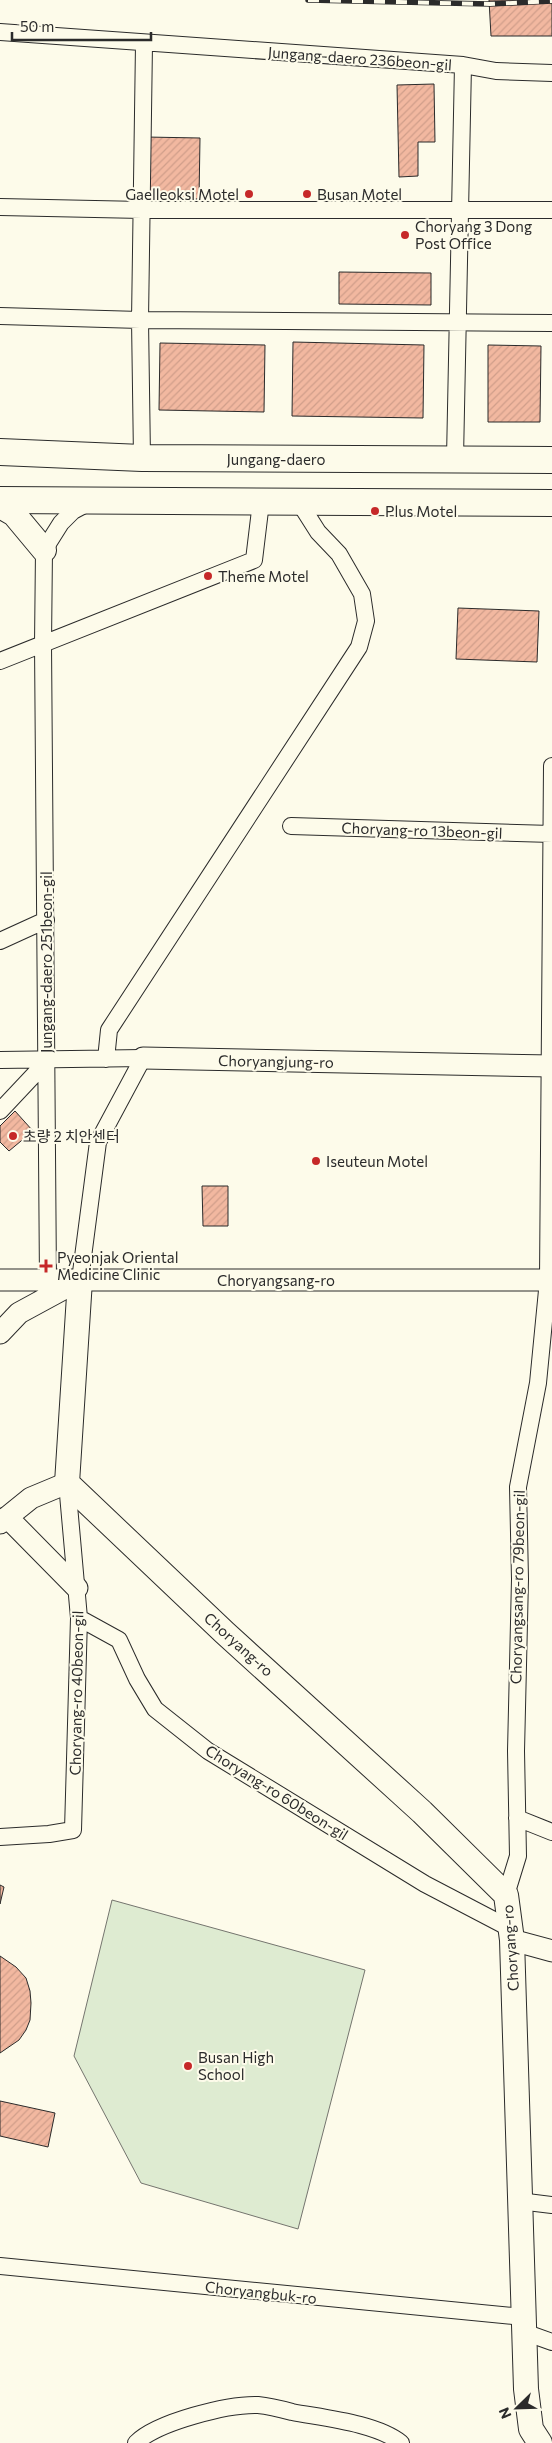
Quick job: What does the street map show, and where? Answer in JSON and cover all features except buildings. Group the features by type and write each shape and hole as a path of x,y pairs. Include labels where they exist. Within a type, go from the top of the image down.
{"main road":[{"name":"Jungang-daero","path":"0,452 142,458 455,458 552,460"},
{"path":"0,500 91,502 552,503"},
{"path":"0,506 14,514 44,550"},
{"path":"67,1483 80,1280"},
{"name":"Choryang-ro","path":"67,1483 225,1633 422,1812 506,1895 512,1935 526,2389 531,2429 540,2443"}],"street":[{"name":"Jungang-daero 236beon-gil","path":"0,32 144,44 463,65 455,458"},
{"path":"142,458 140,320 144,44"},
{"path":"463,65 496,71 552,74"},
{"path":"0,206 142,210 461,208 552,210"},
{"path":"0,316 140,320 552,323"},
{"path":"44,550 61,523 73,511 91,502"},
{"path":"0,661 254,560 261,502"},
{"path":"106,1059 110,1030 359,647 366,621 362,594 339,554 318,532 299,502"},
{"name":"Jungang-daero 251beon-gil","path":"44,550 43,644 48,1280"},
{"name":"Choryangsang-ro 79beon-gil","path":"506,1895 518,1856 516,1664 520,1579 518,1487 538,1383 550,1280 552,766"},
{"name":"Choryang-ro 13beon-gil","path":"291,826 551,834"},
{"path":"0,941 46,920"},
{"path":"0,1333 18,1313 80,1280 98,1142 143,1058"},
{"name":"Choryangjung-ro","path":"0,1060 47,1061 143,1058 551,1066"},
{"path":"0,1111 47,1061"},
{"name":"Choryangsang-ro","path":"0,1280 550,1280"},
{"path":"67,1483 31,1498 3,1520 77,1588"},
{"name":"Choryang-ro 40beon-gil","path":"0,1837 49,1834 73,1830 79,1618 67,1483"},
{"name":"Choryang-ro 60beon-gil","path":"79,1618 119,1640 137,1679 155,1709 208,1751 424,1884 512,1935"},
{"path":"517,1818 552,1832"},
{"path":"512,1935 552,1951"},
{"path":"520,2201 552,2205"},
{"name":"Choryangbuk-ro","path":"0,2266 523,2324 552,2342"},
{"path":"136,2443 155,2431 183,2420 216,2410 258,2405 366,2427 386,2434 401,2443"}],"green space":[{"path":"112,1900 365,1970 298,2229 141,2183 74,2056"}],"railway":[{"path":"308,0 490,4 552,1"}],"place":[{"name":"Gaelleoksi Motel","path":"249,194"},
{"name":"Busan Motel","path":"307,194"},
{"name":"Choryang 3 Dong Post Office","path":"405,235"},
{"name":"Plus Motel","path":"375,511"},
{"name":"Theme Motel","path":"208,576"},
{"name":"초량 2 치안센터","path":"13,1136"},
{"name":"Iseuteun Motel","path":"316,1161"},
{"name":"Pyeonjak Oriental Medicine Clinic","path":"46,1266"},
{"name":"Busan High School","path":"188,2066"}]}
